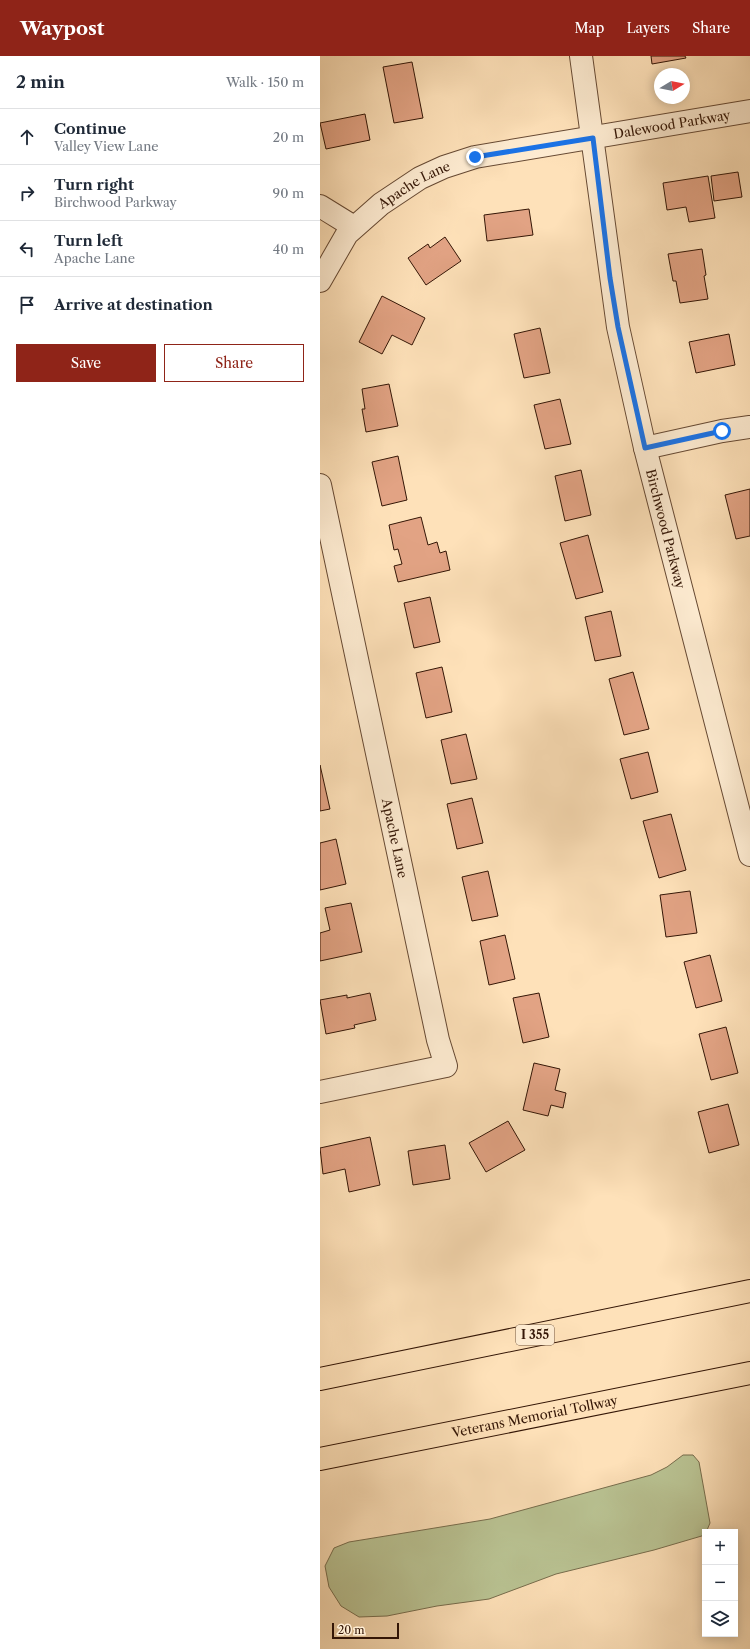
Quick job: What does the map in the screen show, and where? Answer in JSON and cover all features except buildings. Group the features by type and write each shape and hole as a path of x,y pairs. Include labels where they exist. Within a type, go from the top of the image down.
{"highway":[{"name":"I 355","path":"320,1379 750,1291"},
{"name":"Veterans Memorial Tollway","path":"320,1459 750,1373"}],"street":[{"name":"Birchwood Parkway","path":"581,56 617,320 645,448 741,781 750,855"},
{"name":"Dalewood Parkway","path":"593,138 750,111"},
{"name":"Apache Lane","path":"321,278 347,234 401,190 444,168 475,157 593,138"},
{"path":"320,206 354,227"},
{"path":"645,448 722,431 750,427"},
{"name":"Apache Lane","path":"320,485 438,1040 446,1066 320,1092"}],"green space":[{"path":"683,1455 693,1455 699,1462 710,1523 708,1529 702,1529 702,1536 654,1550 556,1574 489,1599 437,1606 387,1616 359,1617 341,1606 329,1587 325,1566 334,1548 349,1542 490,1519 651,1475 667,1467"}],"route":[{"path":"475,157 593,138 610,278 618,327 645,448 722,431"}]}
